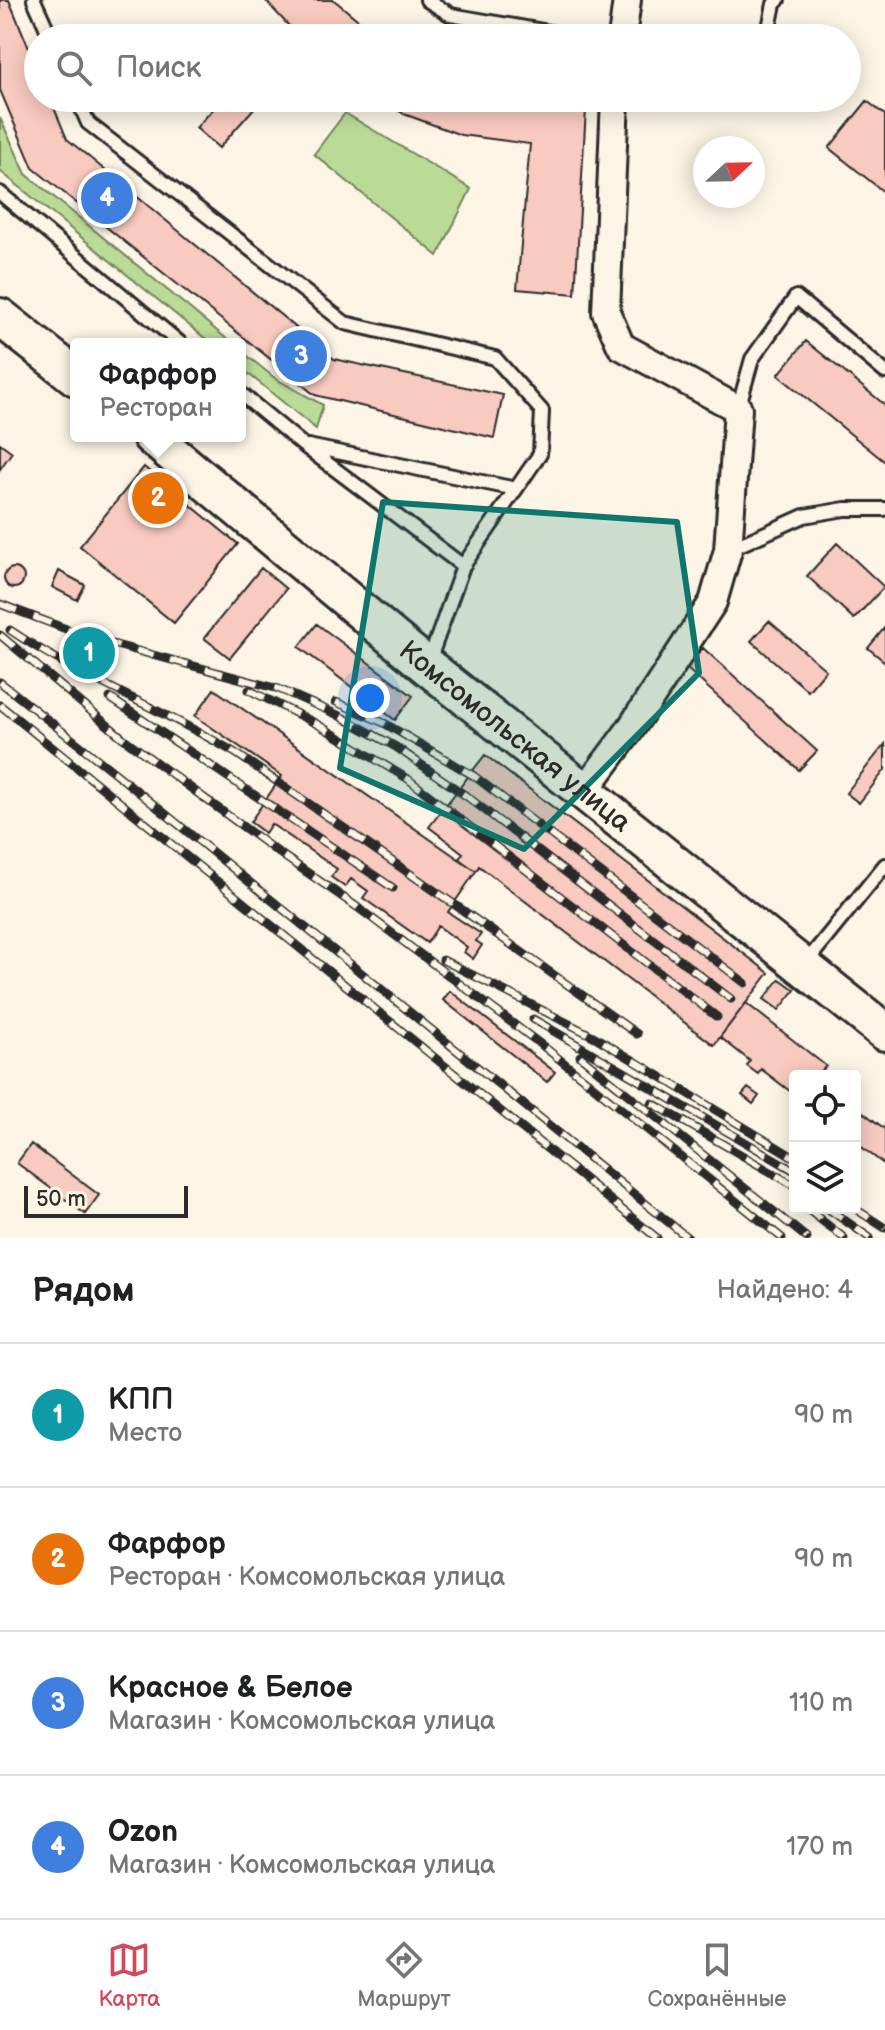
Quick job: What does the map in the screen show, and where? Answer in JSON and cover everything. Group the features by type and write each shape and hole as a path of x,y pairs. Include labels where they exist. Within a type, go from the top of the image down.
{"main road":[{"path":"0,317 70,372"},
{"name":"Комсомольская улица","path":"158,442 583,793 885,1032"}],"street":[{"path":"624,24 627,0"},
{"path":"583,793 629,731 713,602 728,550 738,409 621,346 606,312 614,112"}],"lane":[{"path":"34,0 45,24"},
{"path":"427,0 451,15 503,24"},
{"path":"770,24 774,4 778,0"},
{"path":"83,112 88,123 345,323 495,358 542,411 540,454 463,566 428,667"},
{"path":"0,193 174,338"},
{"path":"738,409 752,359 796,297 885,372"},
{"path":"246,398 463,566"},
{"path":"303,445 516,489"},
{"path":"728,550 804,516 845,509 885,509"},
{"path":"801,968 885,865"}],"highlighted area":[{"path":"383,502 677,522 699,673 524,849 340,768"}],"green space":[{"path":"345,113 471,189 438,256 314,154"},
{"path":"0,118 26,174 226,338 205,338 0,171"},
{"path":"246,355 276,379 323,405 316,429 246,372"}],"building":[{"path":"0,0 9,0 24,36 24,112 56,112 67,139 334,359 503,395 494,438 315,395 33,168 0,90"},
{"path":"265,0 334,0 363,24 287,24"},
{"path":"867,101 885,115 885,193 829,148"},
{"path":"210,112 251,112 219,148 196,128"},
{"path":"401,112 586,112 575,294 517,289 530,144 461,135"},
{"path":"806,341 885,405 885,462 778,375"},
{"path":"0,443 12,452 0,469"},
{"path":"144,467 238,544 174,623 80,546"},
{"path":"837,543 884,587 854,619 807,576"},
{"path":"14,568 21,571 24,578 21,585 14,588 7,585 4,578 7,571"},
{"path":"261,568 286,589 230,658 204,638"},
{"path":"59,571 85,585 77,600 52,587"},
{"path":"769,621 826,670 808,691 751,641"},
{"path":"317,624 413,696 395,720 299,647"},
{"path":"885,627 885,662 868,648"},
{"path":"87,646 96,651 90,662 81,656"},
{"path":"703,648 817,751 799,770 685,667"},
{"path":"214,689 476,871 448,912 481,934 476,941 482,945 473,959 464,952 467,947 438,926 427,943 363,898 368,891 351,879 345,887 331,877 337,869 271,824 265,833 250,822 282,776 195,716"},
{"path":"885,744 885,770 859,803 846,793"},
{"path":"485,755 769,973 714,1045 479,866 476,871 459,859 463,853 429,827"},
{"path":"780,979 795,990 779,1010 764,999"},
{"path":"450,991 555,1072 547,1082 443,1000"},
{"path":"746,1003 826,1066 822,1070 789,1070 789,1090 761,1069 758,1074 747,1066 750,1061 720,1037"},
{"path":"748,1088 759,1096 753,1104 742,1095"},
{"path":"861,1111 885,1129 885,1165 861,1147"},
{"path":"31,1144 99,1195 85,1214 17,1163"}],"railway":[{"path":"0,604 90,638 279,689 338,715 396,747 469,798 731,999"},
{"path":"10,630 65,664 237,754 637,1034"},
{"path":"0,635 123,738 543,1046 782,1238"},
{"path":"0,682 688,1238"},
{"path":"249,690 317,724 408,779 717,1017"},
{"path":"110,698 393,888"},
{"path":"336,702 384,723 474,776 745,983"},
{"path":"0,705 657,1238"},
{"path":"443,960 595,1037 789,1154"},
{"path":"533,1019 789,1168"},
{"path":"580,1056 807,1238"},
{"path":"652,1103 789,1183"},
{"path":"861,1213 885,1228"},
{"path":"814,1214 844,1238"},
{"path":"836,1214 870,1238"}],"place":[{"name":"Ozon","path":"107,198"},
{"name":"Красное & Белое","path":"301,356"},
{"name":"Фарфор","path":"158,498"},
{"name":"КПП","path":"89,653"}]}
